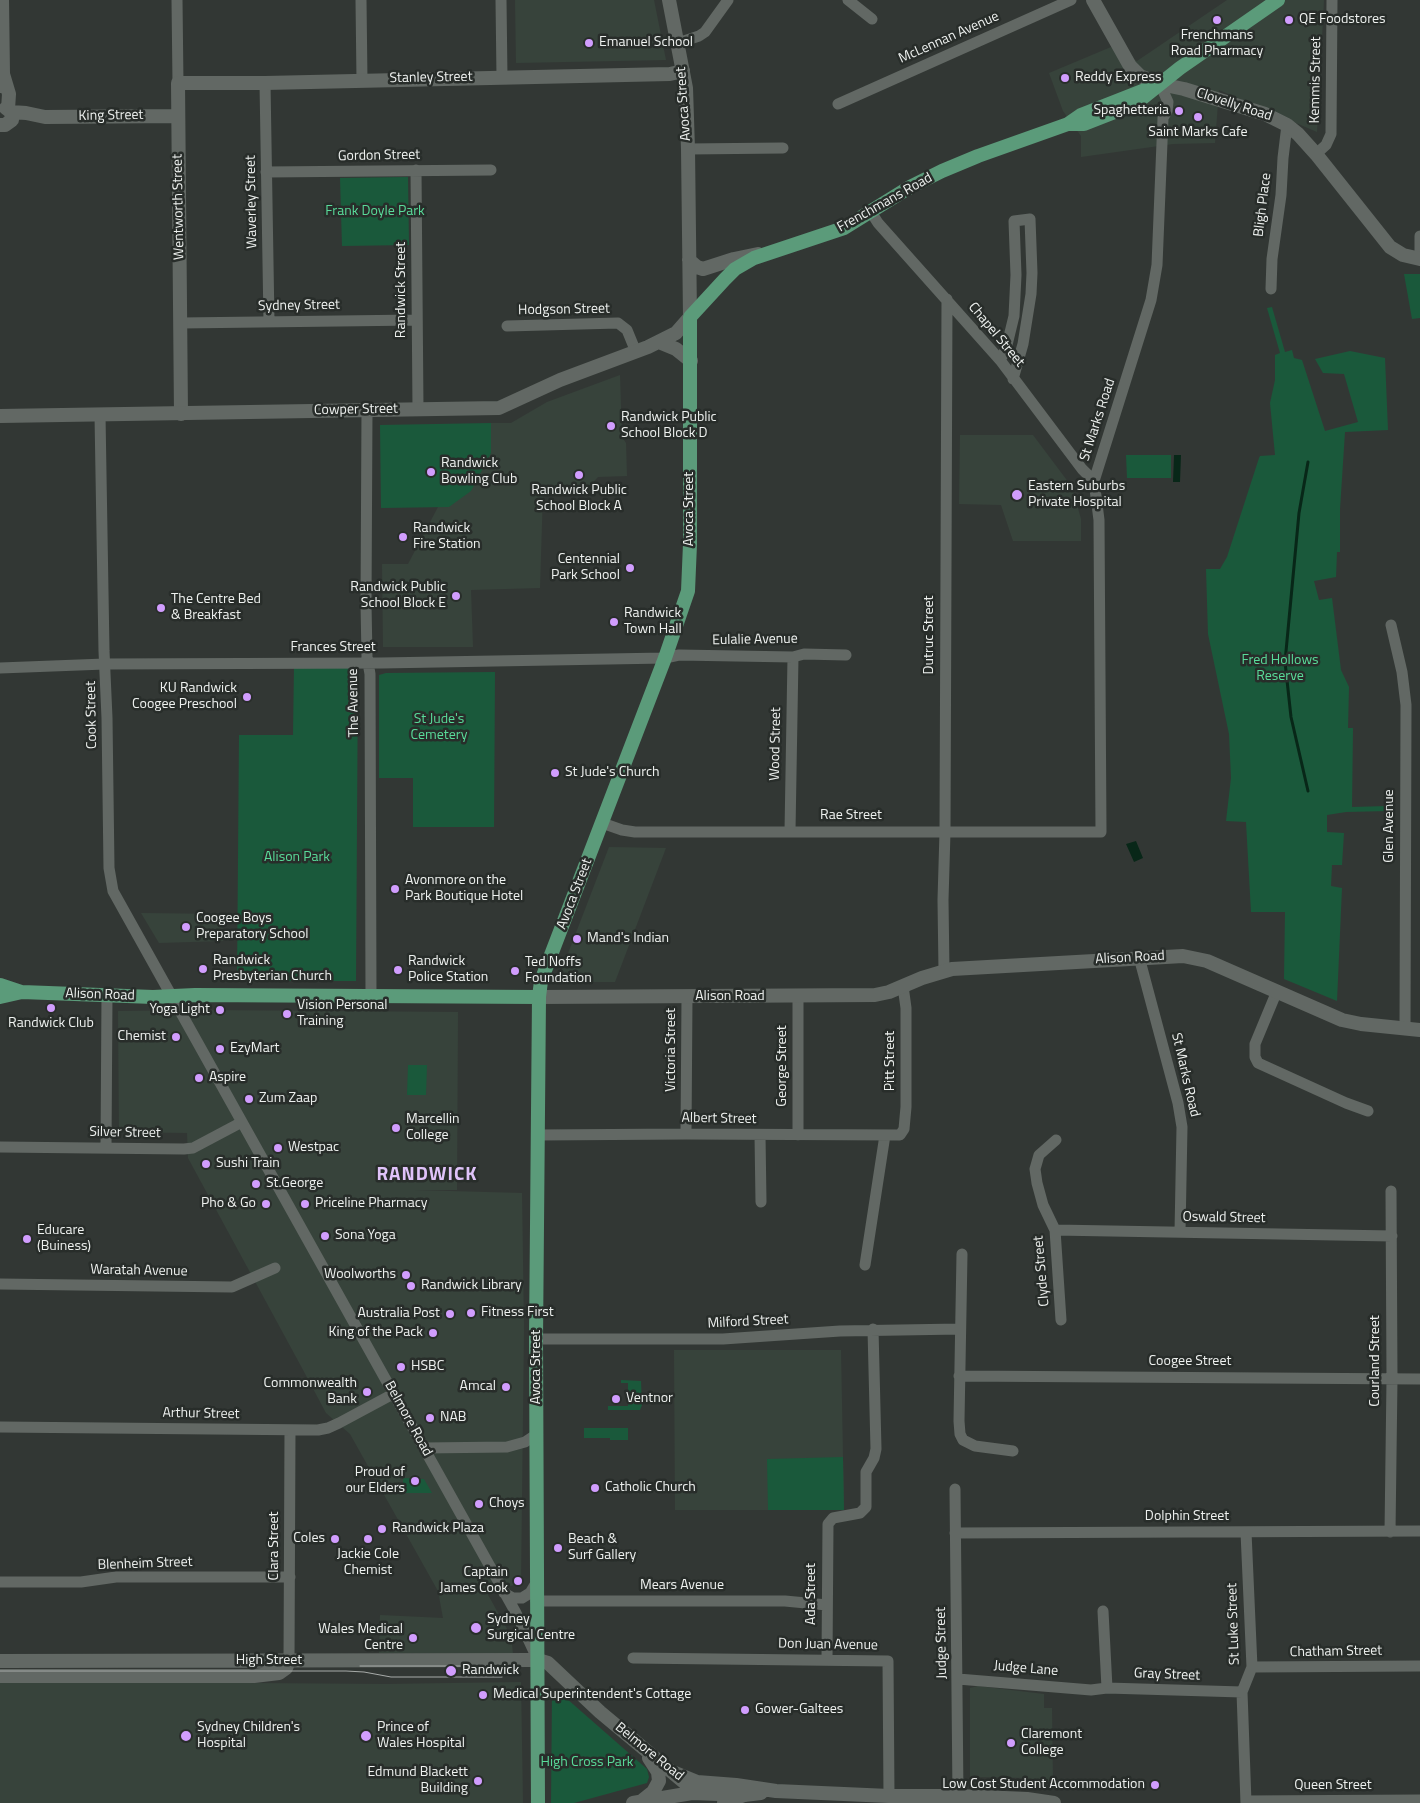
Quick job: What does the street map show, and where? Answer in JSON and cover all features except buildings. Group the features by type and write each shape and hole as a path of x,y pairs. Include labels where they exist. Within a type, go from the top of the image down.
{"main road":[{"path":"2,0 1,80 8,94 6,115"},
{"name":"Avoca Street","path":"538,1803 536,1339 539,997 541,981 665,658 689,584 691,361 686,88 669,0"},
{"name":"Clovelly Road","path":"1093,0 1130,66 1140,76 1160,84 1184,89 1265,114 1287,125 1316,154 1390,247 1403,255 1420,259"},
{"name":"Frenchmans Road","path":"690,317 735,269 754,258 844,228 910,187 942,171 1068,124 1081,115 1160,84 1188,62 1278,0"},
{"name":"Stanley Street","path":"178,83 670,74 683,72"},
{"name":"Wentworth Street","path":"178,83 182,414"},
{"name":"King Street","path":"6,115 26,113 45,117 178,116"},
{"path":"689,260 697,267 703,269 734,259 772,251"},
{"name":"Cowper Street","path":"0,416 499,408 560,380 659,342 676,333 690,317"},
{"path":"659,342 676,349 691,361"},
{"name":"Alison Road","path":"0,997 22,992 173,997 195,995 798,997 875,995 889,992 944,971 1172,955 1196,958 1236,972 1342,1020 1366,1025 1420,1030"},
{"name":"Alison Road","path":"0,985 22,992"},
{"name":"High Street","path":"0,1662 538,1660"},
{"name":"Belmore Road","path":"538,1660 548,1663 576,1690 675,1774 699,1798"},
{"name":"High Street","path":"0,1676 254,1676 276,1674 285,1670 289,1661"},
{"path":"636,1802 650,1795 659,1781 658,1772 644,1749"},
{"path":"675,1774 697,1782 776,1791 889,1796 958,1796 1027,1799 1054,1803"},
{"path":"636,1802 776,1791"},
{"path":"724,1803 744,1795"}],"street":[{"name":"Wentworth Street","path":"177,0 178,83"},
{"path":"361,0 362,80"},
{"path":"502,0 502,77"},
{"path":"678,43 705,32 728,0"},
{"path":"848,0 872,19"},
{"name":"McLennan Avenue","path":"838,104 1071,0"},
{"name":"Kemmis Street","path":"1316,154 1326,145 1331,134 1332,0"},
{"name":"Waverley Street","path":"265,82 269,322"},
{"name":"St Marks Road","path":"1101,832 1099,529 1094,481 1151,300 1157,266 1163,118 1167,111 1168,102 1160,84"},
{"name":"Bligh Place","path":"1271,289 1272,259 1281,195 1287,125"},
{"path":"688,149 784,148"},
{"name":"Randwick Street","path":"416,170 418,409"},
{"name":"Gordon Street","path":"266,172 491,170"},
{"name":"Chapel Street","path":"871,212 878,223 1000,360 1082,469 1094,481"},
{"path":"1000,360 1006,349 1014,316 1016,276 1014,221 1030,219 1031,294 1024,344 1013,379"},
{"path":"1420,236 1420,259"},
{"name":"Dutruc Street","path":"944,971 947,299"},
{"name":"Sydney Street","path":"181,323 417,320"},
{"name":"Hodgson Street","path":"507,326 618,324 628,330 636,352"},
{"name":"The Avenue","path":"366,410 366,594 367,658 369,663 371,996"},
{"name":"Cook Street","path":"100,415 110,878 116,896 173,997"},
{"name":"Glen Avenue","path":"1391,624 1402,672 1406,705 1405,1028"},
{"name":"Eulalie Avenue","path":"665,658 679,655 793,657 804,654 846,654"},
{"name":"Wood Street","path":"790,831 793,657"},
{"name":"Frances Street","path":"0,668 105,664 369,663 665,658"},
{"name":"Rae Street","path":"602,823 635,832 1101,832"},
{"name":"St Marks Road","path":"1139,957 1178,1103 1182,1127 1180,1232"},
{"name":"Pitt Street","path":"900,1135 904,1132 906,1107 906,1008 903,986"},
{"path":"1277,991 1255,1044 1255,1058 1258,1063 1368,1111"},
{"path":"106,1147 107,995"},
{"name":"Belmore Road","path":"173,997 504,1592 538,1660"},
{"name":"Victoria Street","path":"686,1134 687,997"},
{"name":"George Street","path":"798,997 798,1136"},
{"name":"Silver Street","path":"0,1147 193,1148 242,1122"},
{"name":"Albert Street","path":"537,1135 900,1135"},
{"path":"760,1135 761,1202"},
{"path":"865,1265 885,1136"},
{"name":"Clyde Street","path":"1056,1140 1039,1155 1036,1169 1037,1183 1043,1205 1055,1230 1061,1320"},
{"name":"Courland Street","path":"1390,1532 1392,1379 1391,1191"},
{"name":"Oswald Street","path":"1055,1230 1392,1236"},
{"path":"962,1254 959,1428 963,1440 975,1446 1013,1451"},
{"name":"Waratah Avenue","path":"0,1284 232,1287 275,1268"},
{"name":"Milford Street","path":"536,1339 723,1339 873,1329 960,1329"},
{"name":"Ada Street","path":"827,1660 828,1522 833,1518 860,1513 866,1508 866,1472 874,1458 876,1449 873,1329"},
{"name":"Coogee Street","path":"959,1376 1420,1379"},
{"name":"Arthur Street","path":"0,1427 290,1430 328,1428 393,1394"},
{"name":"Clara Street","path":"289,1661 290,1430"},
{"path":"424,1448 507,1447 525,1442 537,1434"},
{"name":"Judge Street","path":"955,1489 958,1796"},
{"name":"Dolphin Street","path":"955,1533 1420,1531"},
{"name":"St Luke Street","path":"1246,1532 1252,1668 1242,1692 1246,1802"},
{"name":"Blenheim Street","path":"0,1582 81,1582 116,1578 290,1577"},
{"path":"504,1592 513,1598 522,1598 530,1593 536,1583"},
{"name":"Mears Avenue","path":"536,1601 785,1602 827,1605"},
{"path":"1103,1611 1107,1688"},
{"name":"Don Juan Avenue","path":"634,1658 784,1658 888,1661 889,1796"},
{"name":"Chatham Street","path":"1252,1668 1420,1666"},
{"name":"Judge Lane","path":"958,1679 1091,1690"},
{"name":"Gray Street","path":"1091,1690 1107,1688 1242,1692"},
{"name":"Queen Street","path":"1246,1802 1420,1800"}],"shaded area":[{"name":"Emanuel School","path":"515,0 654,0 666,60 516,63"},
{"path":"1227,0 1324,0 1317,132 1219,90 1215,143 1173,144 1081,157 1081,136 1063,111 1049,73 1111,47 1137,61"},
{"path":"620,375 622,437 626,443 627,476 598,477 587,489 543,491 540,588 471,590 473,647 383,647 382,564 408,564 438,507 449,507 491,453 491,423 511,423 547,402"},
{"name":"Eastern Suburbs Private Hospital","path":"960,435 1033,435 1072,487 1081,519 1081,541 1013,541 1001,505 959,504"},
{"path":"1174,455 1181,455 1180,482 1173,482"},
{"path":"1136,841 1143,858 1134,862 1126,844"},
{"path":"609,847 666,848 615,982 557,982"},
{"name":"Coogee Boys Preparatory School","path":"141,913 222,914 223,941 159,943"},
{"path":"118,1011 458,1012 457,1190 414,1190 522,1193 524,1328 521,1583 487,1593 511,1636 513,1654 379,1653 380,1615 443,1618 438,1591 350,1434 326,1413 188,1158 187,1133 119,1132"},
{"path":"674,1350 841,1350 844,1510 675,1510"},
{"path":"521,1682 523,1803 0,1803 0,1683 386,1684"},
{"name":"Claremont College","path":"978,1686 1044,1694 1044,1708 1052,1708 1053,1783 1025,1778 970,1777 970,1688"}],"green space":[{"name":"Frank Doyle Park","path":"408,177 409,245 342,246 340,178"},
{"path":"1404,274 1420,274 1420,318 1412,319"},
{"name":"Fred Hollows Reserve","path":"1272,307 1285,352 1292,350 1294,358 1302,360 1325,431 1358,422 1344,374 1323,373 1315,359 1350,351 1385,358 1388,430 1345,432 1340,509 1340,552 1337,552 1336,577 1314,581 1319,600 1332,598 1341,670 1349,687 1348,728 1353,728 1352,807 1388,806 1388,811 1346,812 1327,815 1327,832 1344,833 1342,865 1332,865 1331,886 1342,888 1337,1001 1284,979 1285,912 1251,912 1246,822 1226,821 1231,778 1229,734 1208,634 1206,569 1220,569 1227,557 1260,456 1275,455 1270,403 1275,380 1275,355 1280,353 1267,308"},
{"name":"Randwick Bowling Club","path":"491,423 491,453 471,491 449,507 381,508 380,425"},
{"path":"1126,455 1171,455 1171,478 1127,478"},
{"name":"Alison Park","path":"294,666 358,667 356,981 237,981 239,735 293,735"},
{"name":"St Jude's Cemetery","path":"495,672 494,827 413,827 413,778 379,778 379,675 386,673"},
{"path":"408,1065 427,1065 426,1095 407,1095"},
{"path":"621,1380 641,1381 642,1405 640,1410 608,1410 608,1406 628,1406 628,1383 621,1383"},
{"path":"584,1428 628,1428 628,1440 584,1438"},
{"path":"843,1457 844,1510 768,1510 767,1459"},
{"path":"403,1479 424,1479 432,1493 403,1493"},
{"name":"High Cross Park","path":"553,1690 558,1691 647,1769 649,1777 647,1783 574,1803 551,1803"}],"waterway":[{"path":"1308,462 1299,513 1285,662 1291,717 1308,791"}],"tram line":[{"path":"360,1666 502,1666"},
{"path":"0,1671 346,1671 391,1677 502,1677"}],"place":[{"name":"Frenchmans Road Pharmacy","path":"1217,20"},
{"name":"QE Foodstores","path":"1289,20"},
{"name":"Emanuel School","path":"589,43"},
{"name":"Reddy Express","path":"1065,78"},
{"name":"Spaghetteria","path":"1179,111"},
{"name":"Saint Marks Cafe","path":"1198,117"},
{"name":"Randwick Public School Block D","path":"611,426"},
{"name":"Randwick Bowling Club","path":"431,472"},
{"name":"Randwick Public School Block A","path":"579,475"},
{"name":"Eastern Suburbs Private Hospital","path":"1017,495"},
{"name":"Randwick Fire Station","path":"403,537"},
{"name":"Centennial Park School","path":"630,568"},
{"name":"Randwick Public School Block E","path":"456,596"},
{"name":"The Centre Bed & Breakfast","path":"161,608"},
{"name":"Randwick Town Hall","path":"614,622"},
{"name":"KU Randwick Coogee Preschool","path":"247,697"},
{"name":"St Jude's Church","path":"555,773"},
{"name":"Avonmore on the Park Boutique Hotel","path":"395,889"},
{"name":"Coogee Boys Preparatory School","path":"186,927"},
{"name":"Mand's Indian","path":"577,939"},
{"name":"Randwick Presbyterian Church","path":"203,969"},
{"name":"Randwick Police Station","path":"398,970"},
{"name":"Ted Noffs Foundation","path":"515,971"},
{"name":"Randwick Club","path":"51,1008"},
{"name":"Yoga Light","path":"220,1010"},
{"name":"Vision Personal Training","path":"287,1014"},
{"name":"Chemist","path":"176,1037"},
{"name":"EzyMart","path":"220,1049"},
{"name":"Aspire","path":"199,1078"},
{"name":"Zum Zaap","path":"249,1099"},
{"name":"Marcellin College","path":"396,1128"},
{"name":"Westpac","path":"278,1148"},
{"name":"Sushi Train","path":"206,1164"},
{"name":"St.George","path":"256,1184"},
{"name":"Pho & Go","path":"266,1204"},
{"name":"Priceline Pharmacy","path":"305,1204"},
{"name":"Sona Yoga","path":"325,1236"},
{"name":"Educare (Buiness)","path":"27,1239"},
{"name":"Woolworths","path":"406,1275"},
{"name":"Randwick Library","path":"411,1286"},
{"name":"Fitness First","path":"471,1313"},
{"name":"Australia Post","path":"450,1314"},
{"name":"King of the Pack","path":"433,1333"},
{"name":"HSBC","path":"401,1367"},
{"name":"Amcal","path":"506,1387"},
{"name":"Commonwealth Bank","path":"367,1392"},
{"name":"Ventnor","path":"616,1399"},
{"name":"NAB","path":"430,1418"},
{"name":"Proud of our Elders","path":"415,1481"},
{"name":"Catholic Church","path":"595,1488"},
{"name":"Choys","path":"479,1504"},
{"name":"Randwick Plaza","path":"382,1529"},
{"name":"Coles","path":"335,1539"},
{"name":"Jackie Cole Chemist","path":"368,1539"},
{"name":"Beach & Surf Gallery","path":"558,1548"},
{"name":"Captain James Cook","path":"518,1581"},
{"name":"Sydney Surgical Centre","path":"476,1628"},
{"name":"Wales Medical Centre","path":"413,1638"},
{"name":"Randwick","path":"451,1671"},
{"name":"Medical Superintendent's Cottage","path":"483,1695"},
{"name":"Gower-Galtees","path":"745,1710"},
{"name":"Sydney Children's Hospital","path":"186,1736"},
{"name":"Prince of Wales Hospital","path":"366,1736"},
{"name":"Claremont College","path":"1011,1743"},
{"name":"Edmund Blackett Building","path":"478,1781"},
{"name":"Low Cost Student Accommodation","path":"1155,1785"}],"district":[{"name":"RANDWICK","path":"427,1175"}]}
